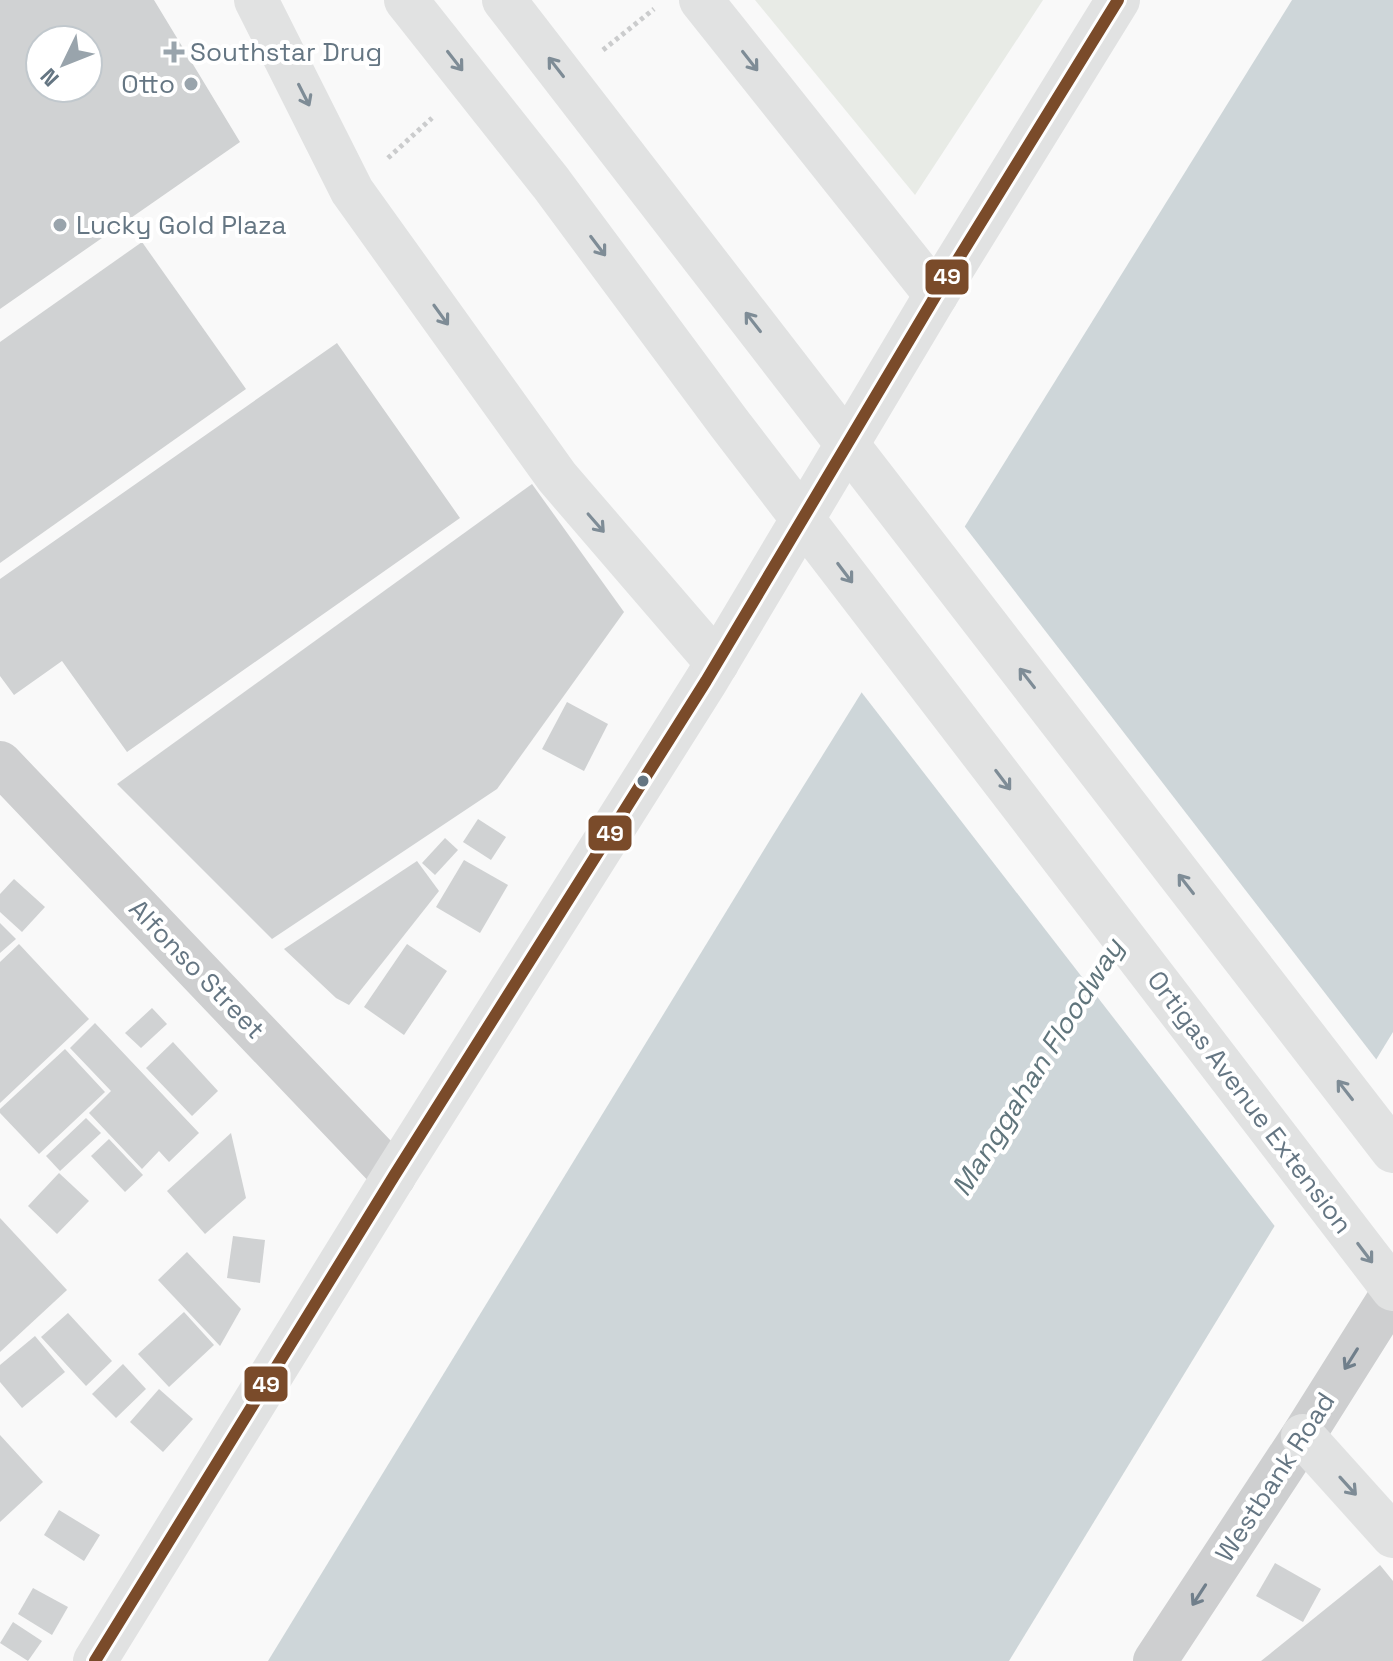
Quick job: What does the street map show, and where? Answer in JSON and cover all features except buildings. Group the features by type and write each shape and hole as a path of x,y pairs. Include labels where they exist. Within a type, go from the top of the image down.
{"main road":[{"path":"256,0 352,191 557,477 717,663"},
{"name":"Ortigas Avenue Extension","path":"406,0 551,183 746,445 1393,1291"},
{"path":"504,0 1393,1151"},
{"path":"701,0 936,295"},
{"path":"95,1661 394,1176 717,663 936,295 1118,0"},
{"path":"1303,1436 1393,1536"}],"street":[{"name":"Alfonso Street","path":"0,763 394,1176"},
{"name":"Westbank Road","path":"1155,1661 1303,1436 1393,1291"}],"path":[{"path":"593,58 657,7"},
{"path":"352,191 432,118"}],"shaded area":[{"path":"755,0 1043,0 915,195"}],"water":[{"name":"Manggahan Floodway","path":"1292,0 1393,0 1393,1032 1009,1661 268,1661 773,835"}],"pier":[{"path":"962,523 1379,1063 1277,1229 859,689"}],"transit line":[{"name":"49","path":"95,1661 394,1176 706,681 936,295 1118,0"}],"place":[{"name":"Southstar Drug","path":"174,52"},
{"name":"Otto","path":"191,84"},
{"name":"Lucky Gold Plaza","path":"60,225"}]}
